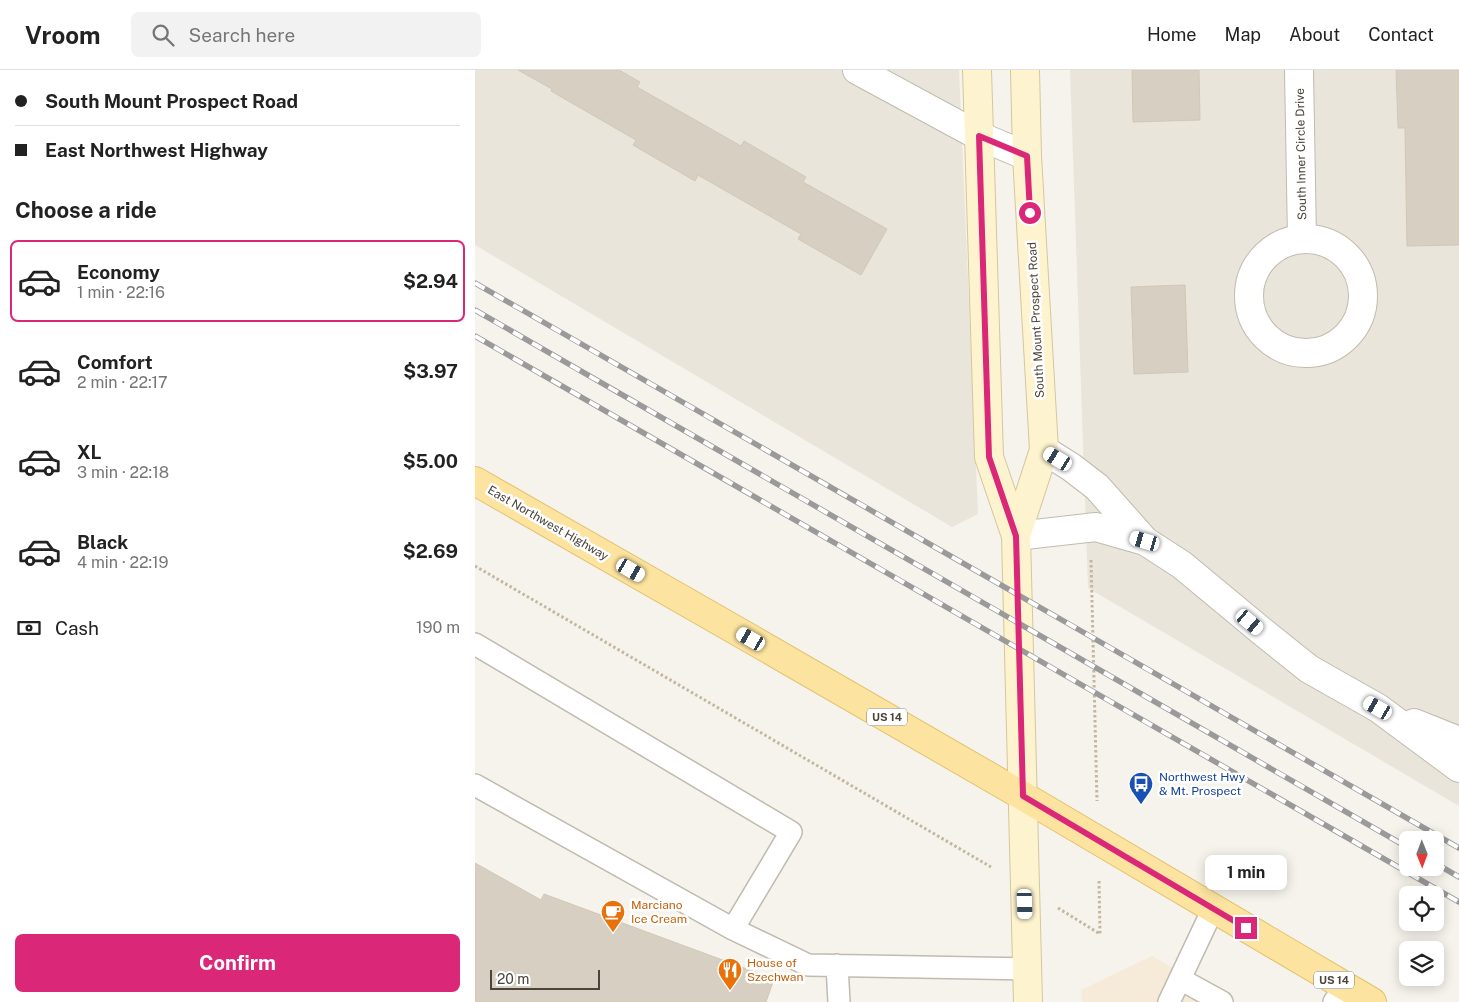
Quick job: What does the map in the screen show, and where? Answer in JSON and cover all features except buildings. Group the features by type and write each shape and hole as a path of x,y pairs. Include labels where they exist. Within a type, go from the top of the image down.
{"main road":[{"name":"South Mount Prospect Road","path":"977,70 989,457 1016,536 1028,1002"},
{"name":"South Mount Prospect Road","path":"1016,536 1044,450 1027,156 1025,70"},
{"name":"East Northwest Highway","path":"475,481 1023,796 1213,909 1339,994 1372,1002"}],"street":[{"path":"857,70 979,136 1027,156"},
{"name":"South Inner Circle Drive","path":"1299,70 1302,239"},
{"path":"1302,239 1320,240 1336,247 1349,258 1359,273 1364,289 1363,307 1357,323 1347,337 1333,347 1317,353 1299,354 1280,348 1265,337 1254,322 1249,304 1250,285 1256,268 1268,253 1284,244 1302,239"},
{"path":"1044,450 1071,467 1097,487 1145,541 1183,565 1263,634 1309,669 1378,708 1459,768"},
{"path":"1016,536 1096,527 1145,541"},
{"path":"1378,708 1459,741"}],"lane":[{"path":"475,644 791,832 733,929"},
{"path":"475,785 733,929 807,965 1027,969"},
{"path":"1169,1002 1213,909"},
{"path":"837,965 839,1002"},
{"path":"1180,979 1222,1002"}],"path":[{"path":"475,566 971,855 1101,934 1091,573"}],"shaded area":[{"path":"475,70 959,70 978,514 952,527 475,245"},
{"path":"1070,70 1459,70 1459,806 1088,588"},
{"path":"1152,956 1233,1002 1082,1002 1081,990"}],"railway":[{"path":"475,283 1459,848"},
{"path":"475,310 1399,842"},
{"path":"475,336 1459,902"},
{"path":"1444,868 1459,877"}],"place":[{"name":"Northwest Hwy & Mt. Prospect","path":"1141,805"},
{"name":"Marciano Ice Cream","path":"613,933"},
{"name":"House of Szechwan","path":"730,991"}],"route":[{"path":"1030,213 1027,156 979,136 989,457 1016,536 1023,796 1246,928"}]}
